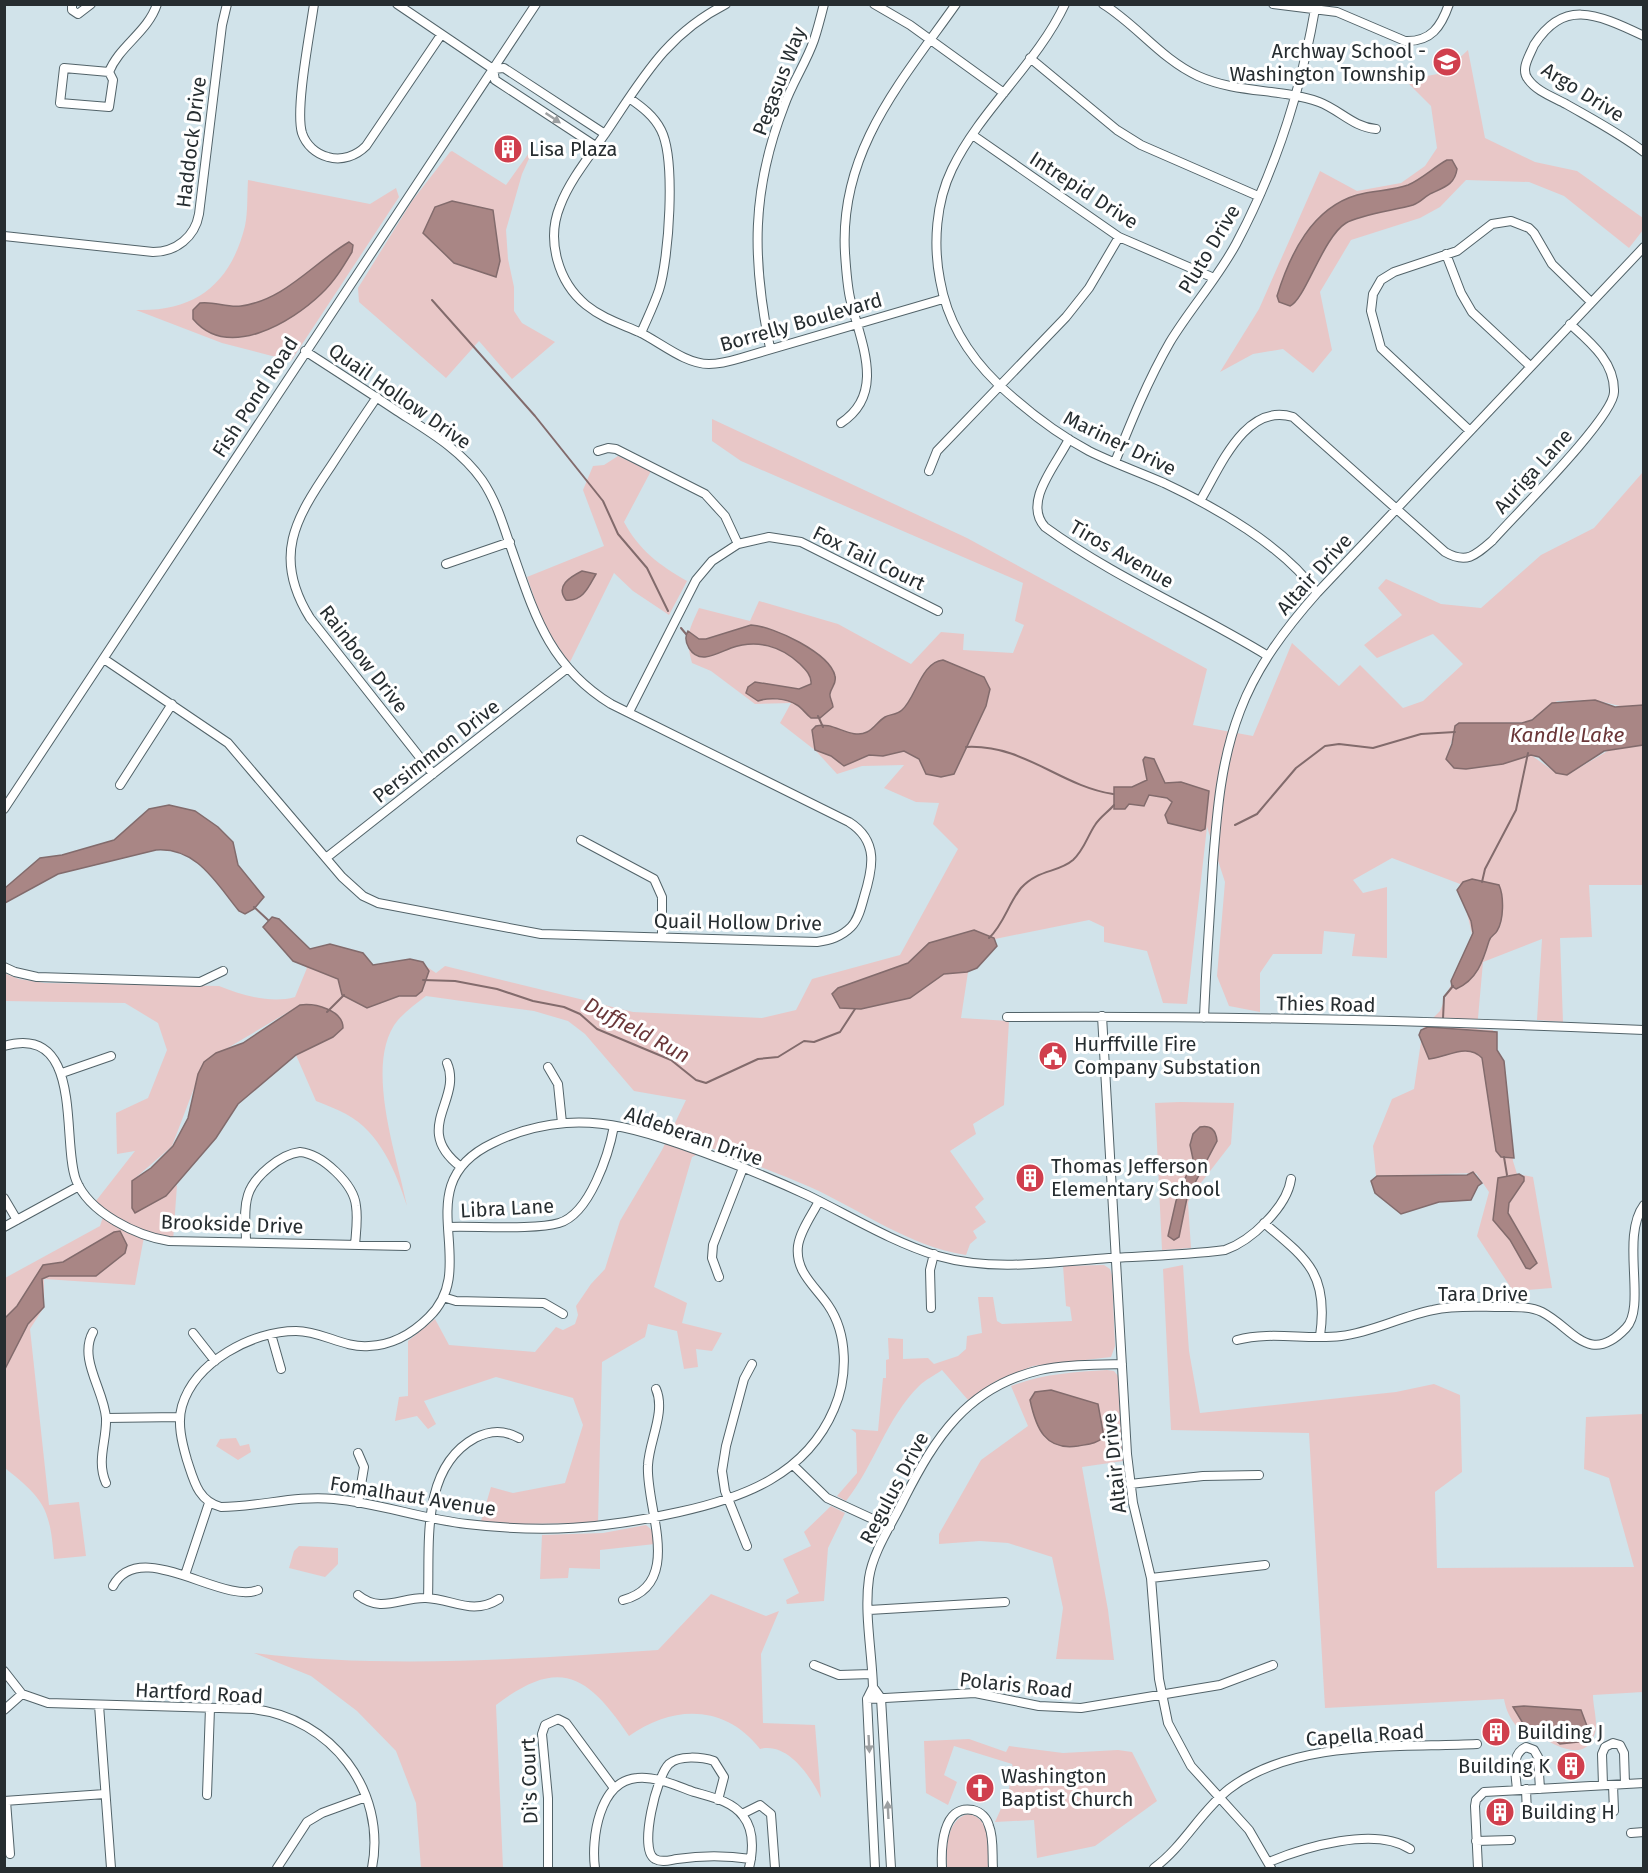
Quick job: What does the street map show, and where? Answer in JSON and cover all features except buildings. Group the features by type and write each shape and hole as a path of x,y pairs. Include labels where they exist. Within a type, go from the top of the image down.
{"street":[{"path":"72,4 72,10 78,14 91,4"},
{"path":"109,72 64,68 60,103 109,107 113,80 109,72 113,61 150,22 157,4"},
{"name":"Haddock Drive","path":"4,236 161,252 175,248 186,239 195,227 199,214 222,25 227,4"},
{"path":"314,4 301,124 310,146 320,154 333,159 348,157 366,146 441,35"},
{"path":"397,4 493,69 504,68 605,134"},
{"name":"Fish Pond Road","path":"4,809 536,4"},
{"name":"Borrelly Boulevard","path":"726,4 676,38 653,61 560,206 554,233 558,265 585,304 611,321 641,333 678,353 710,364 943,299"},
{"name":"Pegasus Way","path":"770,348 757,271 759,198 772,139 784,105 814,39 824,4"},
{"path":"874,4 931,39 1004,93"},
{"path":"841,423 854,415 862,403 867,381 866,360 850,297 845,251 853,182 865,145 880,111 956,4"},
{"name":"Mariner Drive","path":"1065,4 952,169 940,207 936,252 943,299 969,352 1026,409 1069,439 1200,501 1290,562 1317,593"},
{"path":"1103,4 1122,17 1159,52 1199,76 1245,91 1295,96 1329,107 1362,128 1376,129"},
{"path":"1273,4 1344,14 1405,41 1433,34 1442,22 1449,4"},
{"path":"1577,5 1644,36"},
{"name":"Pluto Drive","path":"1115,462 1169,345 1234,247 1258,196 1281,142 1295,96 1316,9"},
{"name":"Argo Drive","path":"1553,13 1541,31 1526,64 1527,78 1538,89 1599,123 1644,152"},
{"path":"1030,58 1117,129 1141,145 1204,175 1258,196"},
{"path":"493,69 495,80 597,147"},
{"path":"521,97 529,85"},
{"path":"629,98 644,109 661,129 667,144 669,163 664,269 659,290 641,333"},
{"name":"Intrepid Drive","path":"974,136 1119,237 1214,278"},
{"path":"1470,431 1386,354 1378,343 1371,311 1373,294 1387,276 1464,246 1492,224 1516,223 1534,233 1552,264 1591,302"},
{"path":"929,471 937,452 999,384 1066,317 1089,288 1119,237"},
{"name":"Altair Drive","path":"1204,1018 1207,947 1222,776 1240,710 1268,656 1290,624 1317,593 1644,247"},
{"path":"1446,254 1461,293 1472,312 1530,366"},
{"name":"Auriga Lane","path":"1397,508 1445,552 1459,559 1473,557 1492,541 1598,423 1613,401 1614,383 1606,362 1594,346 1570,324"},
{"name":"Quail Hollow Drive","path":"104,659 218,735 237,752 355,890 370,899 394,908 541,934 817,942 834,939 849,929 856,920 872,870 872,855 862,833 849,822 629,712 588,689 566,669 535,617 494,501 471,465 454,448 306,351"},
{"name":"Rainbow Drive","path":"377,397 302,511 293,536 292,572 298,596 310,618 433,774"},
{"path":"1200,501 1239,437 1260,418 1279,413 1293,417 1397,508"},
{"name":"Tiros Avenue","path":"1069,439 1036,500 1040,522 1133,581 1199,615 1268,656"},
{"path":"598,451 616,449 700,491 721,510 738,544"},
{"name":"Fox Tail Court","path":"629,712 696,580 712,561 738,544 777,537 801,542 938,611"},
{"path":"446,564 510,542"},
{"name":"Persimmon Drive","path":"326,858 566,669"},
{"path":"120,785 172,704"},
{"path":"581,840 654,879 662,897 662,937"},
{"path":"4,967 21,975 37,977 200,982 223,971"},
{"name":"Altair Drive","path":"1102,1016 1130,1484 1151,1578 1161,1696 1168,1723 1181,1751 1250,1830 1270,1865"},
{"name":"Thies Road","path":"1007,1017 1102,1016 1430,1022 1644,1030"},
{"path":"4,1046 18,1044 35,1046 47,1053 62,1073 111,1056"},
{"path":"447,1063 451,1080 439,1118 440,1136 446,1152 461,1167"},
{"path":"548,1067 558,1084 562,1123"},
{"name":"Brookside Drive","path":"62,1073 73,1165 79,1186 95,1205 148,1236 169,1241 406,1246"},
{"name":"Aldeberan Drive","path":"180,1417 190,1389 215,1361 239,1347 271,1334 308,1331 354,1346 381,1345 402,1338 419,1326 433,1313 442,1297 450,1271 448,1194 461,1167 478,1150 501,1139 562,1123 614,1126 665,1139 743,1168 819,1201 900,1242 934,1254 971,1263 1001,1264 1225,1250 1242,1244 1263,1223 1288,1192 1291,1179"},
{"name":"Libra Lane","path":"448,1227 543,1225 566,1221 577,1210 605,1165 614,1126"},
{"path":"246,1242 246,1201 251,1188 279,1160 300,1152 321,1160 352,1194 356,1207 355,1245"},
{"path":"719,1277 712,1258 712,1245 743,1168"},
{"path":"4,1227 79,1186"},
{"path":"4,1198 17,1220"},
{"name":"Fomalhaut Avenue","path":"209,1503 228,1507 313,1498 358,1503 431,1520 486,1526 566,1529 603,1527 655,1518 728,1500 765,1484 793,1465 824,1429 838,1398 843,1370 841,1338 834,1316 798,1262 800,1238 819,1201"},
{"name":"Tara Drive","path":"1237,1340 1357,1333 1447,1307 1514,1307 1542,1312 1576,1339 1589,1344 1603,1344 1616,1338 1629,1326 1634,1311 1633,1230 1638,1213 1644,1205"},
{"path":"1263,1223 1296,1250 1314,1273 1321,1289 1320,1336"},
{"path":"931,1308 930,1270 934,1254"},
{"path":"442,1297 456,1301 544,1304 563,1314"},
{"path":"93,1332 88,1351 106,1418 100,1466 106,1483"},
{"path":"193,1333 215,1361"},
{"path":"271,1334 281,1369"},
{"path":"747,1546 728,1500 722,1477 724,1456 744,1379 753,1364"},
{"name":"Regulus Drive","path":"873,1687 869,1610 870,1572 890,1527 932,1446 957,1416 984,1396 1020,1376 1041,1370 1122,1364"},
{"path":"622,1600 635,1595 653,1576 659,1541 648,1472 658,1409 656,1389"},
{"path":"106,1418 180,1417 186,1458 196,1487 209,1503 185,1575"},
{"path":"428,1598 431,1520 439,1481 458,1452 472,1440 502,1431 519,1438"},
{"path":"357,1453 364,1467 358,1503"},
{"path":"793,1465 827,1498 890,1527"},
{"path":"1130,1484 1203,1476 1259,1475"},
{"path":"1151,1578 1265,1565"},
{"path":"113,1586 121,1576 138,1570 155,1569 185,1575 240,1593 258,1590"},
{"path":"358,1595 364,1601 382,1605 428,1598 475,1608 499,1599"},
{"path":"869,1610 1005,1602"},
{"path":"814,1665 839,1675 872,1674"},
{"name":"Polaris Road","path":"867,1699 975,1693 1039,1706 1073,1708 1220,1685 1273,1665"},
{"name":"Hartford Road","path":"4,1671 8,1684 22,1694 48,1703 262,1710 289,1717 312,1729 347,1761 366,1797 374,1827 372,1869"},
{"path":"875,1869 867,1699 873,1687 881,1698 891,1869"},
{"path":"4,1710 22,1694"},
{"path":"99,1705 111,1869"},
{"path":"207,1795 210,1708"},
{"name":"Di's Court","path":"548,1869 548,1798 542,1734 545,1725 558,1719 566,1723 615,1788"},
{"path":"1603,1785 1602,1754 1605,1747 1613,1743 1620,1745 1624,1753 1625,1784"},
{"name":"Capella Road","path":"1154,1869 1178,1848 1220,1798 1254,1773 1296,1756 1327,1751 1477,1744"},
{"path":"1527,1815 1515,1758 1519,1750 1526,1747 1534,1750 1538,1757 1540,1789"},
{"path":"718,1800 724,1777 720,1768 710,1760 678,1758 667,1766 660,1781 647,1841 651,1856 664,1861 712,1855 751,1859"},
{"path":"595,1869 594,1849 602,1809 615,1788 635,1778 660,1781 718,1800 742,1814 752,1835 749,1869"},
{"path":"1478,1869 1475,1806 1479,1795 1490,1791 1644,1783"},
{"path":"1613,1785 1614,1810"},
{"path":"10,1854 5,1801 105,1794"},
{"path":"277,1869 307,1822 322,1813 366,1797"},
{"path":"742,1814 759,1805 771,1814 775,1869"},
{"path":"942,1869 944,1839 948,1823 956,1813 970,1810 984,1816 989,1823 993,1869"},
{"path":"1631,1833 1644,1832"},
{"path":"1270,1865 1307,1848 1337,1842 1384,1840 1401,1843 1410,1849"},
{"path":"1476,1842 1511,1840"}],"shaded area":[{"path":"1468,50 1485,138 1535,162 1577,171 1643,218 1643,230 1629,248 1564,196 1529,182 1466,180 1440,207 1420,218 1351,240 1320,292 1332,350 1313,373 1283,349 1253,354 1220,372 1259,309 1320,171 1357,191 1401,183 1425,166 1437,148 1431,106 1405,80 1443,73"},
{"path":"536,143 522,174 506,230 508,259 514,287 514,311 522,323 555,342 512,379 479,341 446,378 359,302 358,288 412,201 450,152 452,151 506,185"},
{"path":"248,180 370,204 396,188 399,197 291,361 222,343 136,310 176,306 208,290 220,278 231,263 245,226"},
{"path":"712,419 967,538 1207,669 1193,725 1253,736 1292,643 1339,686 1360,665 1403,708 1423,701 1463,664 1433,634 1377,658 1364,645 1402,615 1378,588 1386,579 1441,604 1481,608 1541,555 1594,528 1643,472 1643,705 1624,707 1595,700 1557,701 1528,722 1457,724 1446,759 1466,769 1503,764 1531,755 1556,773 1567,775 1611,749 1643,745 1643,885 1589,885 1592,937 1560,938 1563,1022 1537,1020 1542,939 1483,962 1477,1029 1493,1030 1513,1161 1517,1174 1533,1177 1552,1288 1513,1291 1477,1236 1489,1192 1476,1173 1376,1176 1373,1146 1392,1099 1414,1089 1423,1028 1440,1011 1472,934 1460,884 1392,858 1353,880 1363,893 1387,887 1387,958 1352,956 1355,934 1324,931 1322,954 1273,954 1260,973 1260,1012 1229,1006 1217,976 1225,882 1207,827 1187,1004 1163,1003 1147,951 1104,942 1104,927 1089,920 995,939 968,972 961,1018 1009,1021 1004,1105 973,1124 976,1134 950,1151 984,1199 975,1207 986,1222 973,1231 977,1238 970,1244 966,1255 905,1236 830,1196 711,1148 692,1157 654,1287 687,1303 682,1323 722,1333 712,1351 696,1349 698,1367 684,1369 677,1331 648,1324 645,1337 602,1362 598,1523 518,1524 481,1521 491,1487 513,1493 565,1483 583,1425 573,1398 496,1377 424,1401 436,1424 428,1429 417,1416 395,1421 399,1397 408,1396 408,1341 435,1319 449,1345 535,1352 556,1327 563,1330 575,1324 578,1315 576,1306 605,1269 620,1221 662,1150 686,1100 634,1091 585,1034 568,1021 534,1011 426,996 398,1020 388,1038 383,1060 386,1110 407,1206 392,1167 368,1131 346,1114 316,1101 296,1055 300,1005 204,1062 172,1146 132,1181 153,1202 177,1185 173,1241 144,1237 135,1285 44,1279 44,1307 30,1329 49,1505 79,1502 86,1556 54,1559 50,1528 43,1506 29,1488 5,1468 5,1278 100,1226 104,1214 92,1206 135,1151 117,1154 116,1113 148,1098 167,1050 158,1023 125,1003 5,1001 4,973 19,979 45,983 219,986 266,999 295,997 307,968 264,928 272,917 309,949 330,944 373,965 417,960 436,973 445,966 633,1012 762,1018 796,1010 812,979 900,955 958,849 933,824 939,803 916,802 884,788 904,765 862,766 837,774 816,751 780,723 791,703 755,704 711,671 692,663 688,640 690,629 699,608 750,621 759,601 838,624 911,664 941,632 964,634 963,650 1013,653 1024,625 1015,621 1023,583 741,461 712,441"},
{"path":"618,456 651,471 624,522 643,549 667,569 687,581 669,615 633,591 614,573 569,664 542,621 527,577 604,546 583,490 593,466 604,465"},
{"path":"1155,1103 1234,1103 1231,1144 1190,1197 1188,1203 1191,1248 1162,1250"},
{"path":"1104,1265 1110,1269 1112,1275 1115,1346 1111,1357 1033,1366 996,1381 968,1400 942,1370 921,1384 908,1398 889,1427 865,1473 846,1501 837,1496 857,1473 856,1433 851,1429 878,1431 883,1378 886,1378 886,1360 889,1359 888,1338 903,1339 903,1359 928,1358 934,1364 958,1356 966,1349 967,1336 982,1333 978,1297 993,1297 997,1321 1002,1324 1072,1321 1070,1307 1066,1306 1063,1266"},
{"path":"1183,1265 1189,1351 1200,1413 1396,1392 1434,1384 1460,1395 1462,1472 1435,1492 1437,1568 1634,1567 1609,1478 1584,1469 1586,1417 1643,1414 1643,1692 1593,1695 1596,1726 1589,1744 1583,1749 1569,1750 1523,1731 1511,1718 1504,1699 1325,1708 1309,1433 1171,1430 1163,1269"},
{"path":"1114,1371 1118,1376 1123,1461 1082,1467 1108,1610 1114,1660 1056,1659 1063,1608 1052,1557 1008,1543 980,1541 939,1544 939,1534 981,1460 1028,1426 1011,1386 1046,1376"},
{"path":"236,1438 240,1446 249,1444 251,1452 238,1460 216,1446 220,1439"},
{"path":"831,1506 845,1513 828,1548 824,1601 787,1604 786,1600 799,1593 783,1559 811,1546 804,1532"},
{"path":"646,1525 653,1531 655,1544 600,1550 600,1569 569,1568 568,1578 540,1579 542,1535 603,1533"},
{"path":"299,1546 338,1548 338,1564 325,1577 289,1568 294,1551"},
{"path":"711,1594 766,1616 779,1611 761,1654 763,1723 815,1725 821,1798 805,1771 789,1756 770,1748 760,1749 746,1734 731,1724 715,1717 698,1714 681,1715 663,1719 629,1736 614,1715 586,1686 571,1679 555,1677 538,1681 518,1690 496,1705 503,1868 421,1868 416,1803 396,1751 357,1711 311,1676 254,1653 355,1661 456,1661 658,1650"},
{"path":"969,1739 1006,1752 1009,1746 1063,1753 1118,1750 1132,1752 1157,1801 1095,1846 1037,1858 1034,1820 995,1822 1008,1793 1012,1764 954,1746 944,1775 957,1782 948,1805 926,1793 924,1741"},
{"path":"968,1814 982,1821 985,1828 988,1868 947,1868 947,1844 951,1829 955,1822"}],"water":[{"path":"1447,160 1452,160 1457,169 1449,184 1413,205 1368,215 1346,223 1330,241 1296,301 1290,306 1279,302 1277,296 1282,280 1296,249 1315,222 1327,210 1357,195 1408,185"},
{"path":"452,201 493,210 500,261 496,277 454,263 423,233 435,207"},
{"path":"349,242 353,245 352,252 330,284 309,305 277,325 259,333 241,337 224,337 207,331 193,319 193,310 200,303 241,306 271,296 298,280"},
{"path":"582,571 596,574 581,596 566,600 562,590 565,582"},
{"path":"751,625 773,630 799,642 823,658 835,676 830,695 833,707 820,718 811,718 799,706 788,701 767,699 758,701 746,693 748,687 755,682 799,689 811,684 810,676 802,666 777,649 750,644 731,648 715,655 700,657 692,652 687,644 688,631 699,639 706,639"},
{"path":"943,660 984,677 990,689 986,706 954,774 941,777 926,774 919,759 904,751 883,756 869,755 844,766 831,756 815,750 812,730 816,726 829,726 855,734 867,732 885,717 902,710 929,667"},
{"name":"Kandle Lake","path":"1595,700 1615,707 1643,705 1643,745 1604,751 1567,775 1556,773 1539,757 1531,755 1503,764 1466,769 1454,768 1446,759 1452,744 1455,726 1459,723 1522,723 1532,720 1552,703"},
{"path":"1145,757 1154,759 1165,783 1181,782 1209,791 1205,829 1201,831 1168,823 1165,815 1172,802 1167,798 1149,795 1144,806 1129,804 1125,809 1114,809 1114,787 1132,787 1147,780 1143,760"},
{"path":"169,805 195,811 218,827 233,842 238,865 264,897 254,909 245,914 239,911 204,869 183,854 156,850 58,874 5,903 5,888 40,858 62,855 114,840 149,809"},
{"path":"1472,879 1499,885 1502,895 1502,915 1478,969 1469,981 1456,989 1452,986 1451,981 1473,933 1471,921 1457,890 1463,882"},
{"path":"272,917 279,919 310,949 330,944 363,953 373,965 410,959 423,962 429,971 422,991 416,996 399,996 367,1008 342,995 338,979 293,961 263,927"},
{"path":"974,930 994,938 997,946 977,968 967,972 944,974 910,998 861,1009 840,1008 832,994 838,988 908,963 929,943"},
{"path":"300,1005 313,1005 333,1012 342,1022 343,1028 333,1037 296,1055 238,1104 216,1138 166,1196 135,1213 132,1208 132,1181 151,1168 173,1146 188,1118 198,1074 204,1062 216,1053 243,1043"},
{"path":"1428,1027 1497,1032 1497,1050 1504,1061 1514,1158 1501,1157 1496,1151 1482,1058 1476,1053 1463,1051 1429,1059 1419,1035 1421,1030"},
{"path":"1200,1127 1212,1129 1217,1141 1187,1198 1179,1237 1174,1240 1168,1236 1176,1201 1193,1159 1190,1145 1193,1134"},
{"path":"1473,1172 1482,1183 1471,1200 1439,1202 1401,1214 1375,1193 1371,1181 1377,1176 1467,1175"},
{"path":"1519,1174 1524,1177 1524,1181 1509,1203 1508,1213 1537,1263 1530,1269 1526,1268 1510,1240 1493,1220 1498,1178"},
{"path":"120,1231 127,1245 125,1253 96,1276 49,1276 42,1279 44,1307 28,1324 5,1369 5,1318 17,1306 43,1265 63,1262 114,1232"},
{"path":"1051,1390 1098,1404 1104,1437 1095,1442 1067,1447 1050,1441 1035,1420 1030,1400 1035,1392"},
{"path":"1513,1707 1581,1710 1587,1726 1585,1738 1578,1742 1560,1744 1544,1731 1524,1725"}],"waterway":[{"path":"432,300 535,416 603,501 618,534 647,568 668,611"},
{"path":"681,628 686,634"},
{"path":"818,716 823,727"},
{"name":"Duffield Run","path":"1235,825 1257,814 1296,768 1325,746 1339,744 1373,748 1421,734 1455,732"},
{"path":"966,747 1006,752 1024,758 1076,783 1113,794"},
{"path":"1482,882 1485,869 1516,810 1528,753"},
{"name":"Duffield Run","path":"989,938 1021,888 1034,877 1073,860 1083,848 1097,822 1114,805"},
{"path":"254,907 268,920"},
{"name":"Duffield Run","path":"423,980 455,981 497,989 533,1001 564,1007 580,1014 597,1029 671,1060 696,1080 706,1083 758,1059 778,1057 804,1041 814,1042 840,1032 855,1009"},
{"path":"1443,1019 1444,997 1453,986"},
{"name":"Duffield Run","path":"327,1012 344,995"},
{"path":"1504,1157 1507,1175"}],"place":[{"name":"Archway School - Washington Township","path":"1447,62"},
{"name":"Lisa Plaza","path":"508,149"},
{"name":"Hurffville Fire Company Substation","path":"1053,1056"},
{"name":"Thomas Jefferson Elementary School","path":"1030,1178"},
{"name":"Building J","path":"1496,1732"},
{"name":"Building K","path":"1571,1766"},
{"name":"Washington Baptist Church","path":"980,1788"},
{"name":"Building H","path":"1500,1812"}]}
